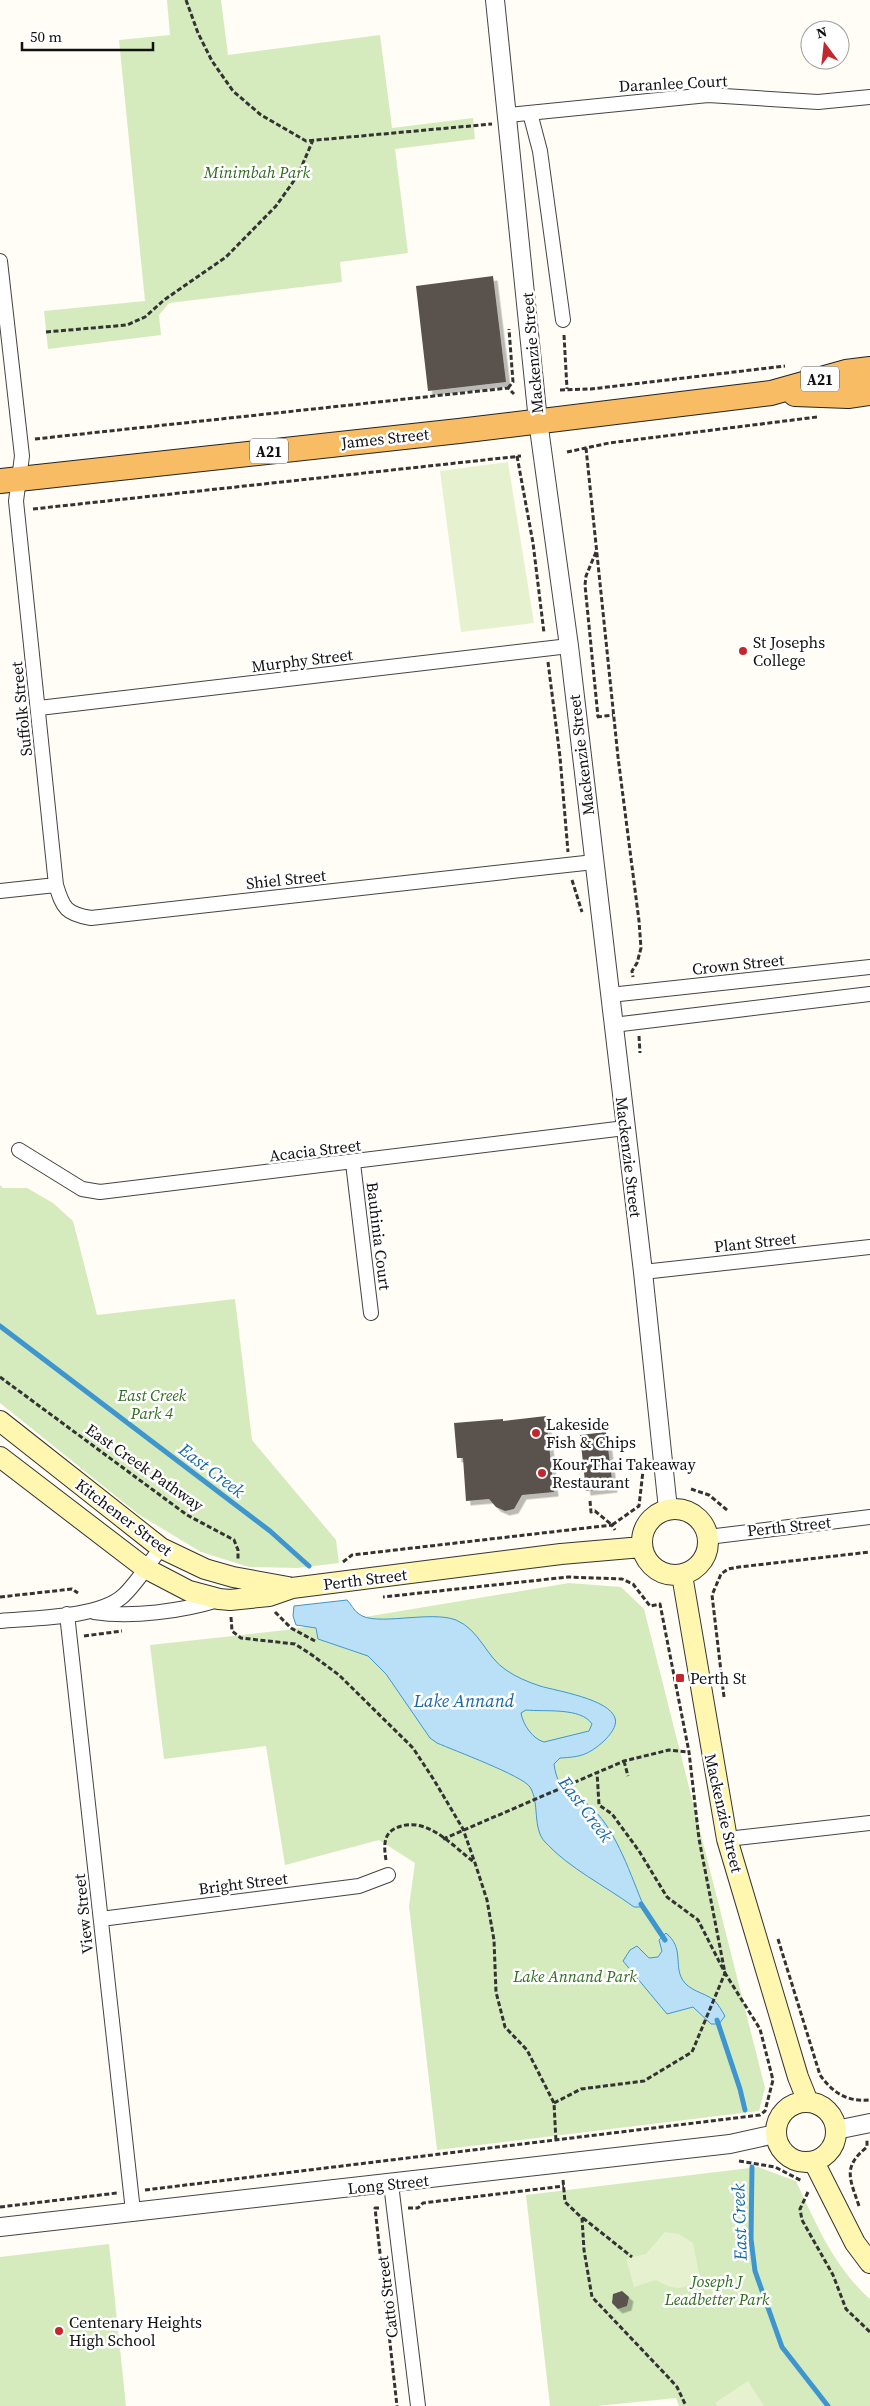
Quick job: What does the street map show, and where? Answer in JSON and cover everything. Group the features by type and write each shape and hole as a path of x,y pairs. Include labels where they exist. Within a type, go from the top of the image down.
{"highway":[{"name":"James Street","path":"9,480 771,393 846,372 870,370"},
{"name":"James Street","path":"771,393 848,396 870,393"}],"main road":[{"name":"Kitchener Street","path":"0,1422 161,1548 204,1569 233,1577 292,1588"},
{"name":"Kitchener Street","path":"0,1457 145,1568 189,1591 224,1600"},
{"path":"668,1509 678,1509 694,1514 701,1520 708,1537 707,1551 700,1564 682,1575 666,1574 652,1567 647,1561 642,1546 645,1527 651,1519 668,1509"},
{"name":"Perth Street","path":"224,1600 270,1596 340,1574 642,1546"},
{"name":"Mackenzie Street","path":"682,1575 710,1751 727,1839 798,2077 808,2102"},
{"path":"808,2102 824,2108 830,2114 836,2130 831,2150 824,2158 805,2163 788,2158 781,2151 775,2134 776,2124 788,2107 808,2102"},
{"path":"814,2162 855,2243 870,2263"}],"street":[{"name":"Mackenzie Street","path":"495,0 538,421 569,646 643,1272 668,1509"},
{"name":"Daranlee Court","path":"508,115 708,96 818,102 870,97"},
{"name":"Mackenzie Street","path":"530,113 540,151 563,320"},
{"name":"Suffolk Street","path":"0,261 22,456 9,480 16,501 56,885"},
{"name":"Murphy Street","path":"39,708 569,646"},
{"name":"Shiel Street","path":"56,885 62,904 75,915 91,918 594,862"},
{"path":"0,891 56,885"},
{"name":"Crown Street","path":"610,995 870,967"},
{"path":"613,1025 870,994"},
{"name":"Acacia Street","path":"18,1150 82,1189 100,1192 353,1163 625,1128"},
{"name":"Bauhinia Court","path":"353,1163 371,1313"},
{"name":"Plant Street","path":"643,1272 870,1247"},
{"name":"Perth Street","path":"708,1537 870,1517"},
{"name":"Perth Street","path":"0,1621 91,1611 110,1605 124,1595 161,1548"},
{"name":"Perth Street","path":"91,1611 117,1616 197,1607 224,1600"},
{"name":"View Street","path":"68,1614 133,2211"},
{"path":"727,1839 870,1824"},
{"name":"Bright Street","path":"101,1919 359,1886 388,1875"},
{"path":"836,2130 869,2131"},
{"name":"Long Street","path":"0,2227 730,2144 775,2134"},
{"name":"Catto Street","path":"391,2184 418,2406"}],"path":[{"path":"186,0 198,33 212,62 233,91 261,115 306,141 492,124"},
{"path":"46,332 127,324 145,317 164,300 226,257 276,206 298,175 313,140"},
{"path":"563,320 567,389"},
{"path":"560,390 591,389 791,366"},
{"path":"34,439 508,388 514,394"},
{"path":"567,452 640,439 824,416"},
{"path":"586,448 614,715 639,921 641,948 637,963 632,971 634,993"},
{"path":"33,509 519,456 533,543 560,757 566,846 574,891 584,916"},
{"path":"596,552 586,576 585,585 598,716"},
{"path":"590,717 614,715"},
{"path":"637,1022 640,1053"},
{"name":"East Creek Pathway","path":"0,1377 187,1515 234,1540 238,1550 233,1577"},
{"path":"340,1574 352,1555 612,1525 639,1506 645,1455"},
{"path":"691,1489 709,1495 727,1510"},
{"path":"590,1501 591,1512 595,1511 612,1525 615,1530"},
{"path":"712,1595 721,1574 728,1569 870,1552"},
{"path":"381,1596 568,1577 622,1579 633,1584 650,1606 660,1604 689,1752 698,1839 725,1973 692,2052 644,2081 581,2089 554,2103"},
{"path":"0,1597 72,1589 78,1593"},
{"path":"224,1600 232,1631 241,1638 295,1644 340,1675 413,1748 463,1830 476,1863 487,1900 494,1940 496,1992 505,2027 527,2050 554,2103 556,2142"},
{"path":"273,1608 291,1628 315,1640"},
{"path":"443,1839 624,1761 669,1750 689,1752 710,1751"},
{"path":"624,1761 628,1776"},
{"path":"0,2207 556,2142 760,2115 765,2111 773,2080 760,2030 725,1973 698,1920 667,1897 639,1851 612,1814 599,1805 597,1772"},
{"path":"388,1875 384,1850 385,1840 390,1831 399,1826 416,1823 430,1828 476,1863"},
{"path":"820,2075 829,2088 840,2096 852,2100 870,2100"},
{"path":"861,2213 851,2179 850,2167 854,2157 866,2147 869,2131"},
{"path":"739,2161 775,2167 788,2172 805,2183"},
{"path":"397,2406 375,2208 418,2208 423,2204 564,2186 565,2202 632,2258"},
{"path":"809,2189 800,2209 802,2220 829,2266 846,2309 870,2332"},
{"path":"582,2218 584,2250 592,2296 677,2387 686,2406"}],"green space":[{"name":"Minimbah Park","path":"167,0 221,0 228,55 380,35 392,128 473,118 475,139 395,149 408,253 340,262 342,282 169,303 159,315 161,335 48,349 44,311 145,301 119,40 170,35"},
{"path":"508,462 534,623 461,632 440,471"},
{"name":"East Creek Park 4","path":"0,1185 3,1188 27,1188 53,1203 73,1221 97,1315 235,1299 252,1440 336,1540 339,1563 297,1568 249,1567 201,1552 138,1514 0,1403"},
{"name":"Lake Annand Park","path":"569,1583 621,1587 644,1609 765,2088 759,2111 437,2150 409,1906 415,1863 379,1840 285,1865 266,1746 164,1759 150,1645 287,1630"},
{"name":"Joseph J Leadbetter Park","path":"758,2167 796,2181 836,2259 857,2287 870,2299 870,2406 679,2406 676,2398 597,2406 550,2406 526,2195"},
{"path":"665,2232 679,2234 693,2243 699,2274 685,2287 674,2288 656,2280 634,2287 626,2259 646,2254"},
{"name":"Centenary Heights High School","path":"109,2244 126,2406 0,2406 0,2257"},
{"path":"748,2381 764,2406 717,2406 715,2403"}],"water":[{"name":"Lake Annand","path":"347,1600 357,1613 367,1618 445,1617 456,1620 471,1630 499,1665 510,1673 540,1686 593,1701 611,1711 616,1721 612,1731 604,1741 589,1752 579,1756 560,1758 554,1764 559,1782 563,1787 593,1809 609,1830 623,1855 644,1907 634,1907 576,1869 545,1842 537,1823 533,1793 525,1782 502,1770 437,1743 430,1738 386,1674 368,1656 318,1639 316,1628 296,1625 293,1616 294,1606","holes":["526,1710 562,1711 580,1715 592,1724 589,1731 544,1742 532,1735 526,1727 521,1713"]},
{"path":"666,1933 675,1944 682,1979 688,1986 714,2000 725,2016 719,2024 711,2024 693,2007 667,2014 623,1961 630,1950 637,1946 649,1958 658,1957 662,1951 659,1940"}],"building":[{"path":"493,276 506,382 428,391 416,286"},
{"path":"546,1416 554,1492 522,1495 514,1509 505,1511 496,1507 489,1499 466,1501 463,1458 457,1458 454,1423 503,1419 503,1421"},
{"path":"606,1432 613,1488 586,1491 580,1435"},
{"path":"622,2291 629,2297 627,2306 618,2309 612,2303 613,2294"}],"waterway":[{"name":"East Creek","path":"0,1326 270,1531 309,1566"},
{"name":"East Creek","path":"641,1904 665,1940"},
{"name":"East Creek","path":"717,2020 745,2110"},
{"name":"East Creek","path":"752,2167 751,2239 755,2271 782,2347 828,2406"}],"place":[{"name":"St Josephs College","path":"743,651"},
{"name":"Lakeside Fish & Chips","path":"536,1433"},
{"name":"Kour Thai Takeaway Restaurant","path":"542,1473"},
{"name":"Perth St","path":"680,1678"},
{"name":"Centenary Heights High School","path":"59,2331"}]}
